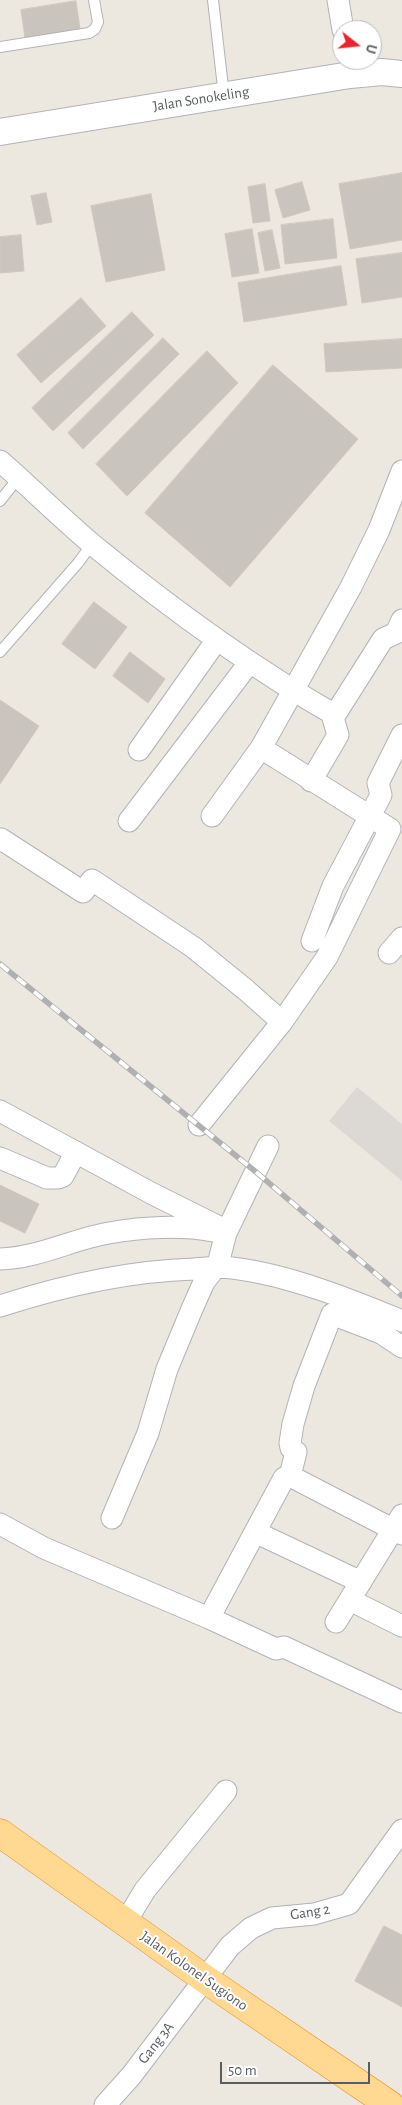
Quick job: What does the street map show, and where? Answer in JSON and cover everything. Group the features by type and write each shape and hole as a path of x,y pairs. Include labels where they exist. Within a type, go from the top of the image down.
{"highway":[{"name":"Jalan Kolonel Sugiono","path":"0,1833 205,1979 390,2105"}],"street":[{"path":"338,0 341,20"},
{"name":"Jalan Sonokeling","path":"0,132 224,96 340,70"},
{"name":"Jalan Sonokeling","path":"366,70 402,74"},
{"path":"0,461 92,544 216,640 249,663 335,715"},
{"path":"212,816 261,748 351,587 379,530 402,471"},
{"path":"311,781 338,735 333,718 383,639 396,633 402,620"},
{"path":"139,750 216,640"},
{"path":"129,821 249,663"},
{"path":"312,941 333,886 351,850 371,818 381,795 378,782 402,735"},
{"path":"199,1125 282,1022 331,950 390,829 261,748"},
{"path":"0,841 1,839 83,892 92,880 192,947 246,990 282,1022"},
{"path":"0,1111 150,1194 226,1232"},
{"path":"112,1518 148,1433 167,1368 204,1282 216,1268 226,1232 268,1146"},
{"path":"0,1158 54,1179 63,1176 76,1152"},
{"path":"0,1259 51,1250 109,1233 171,1226 226,1232"},
{"path":"0,1306 33,1296 100,1281 167,1270 230,1268 258,1272 338,1296 402,1321"},
{"path":"290,1476 296,1452 291,1448 290,1443 293,1424 304,1386 332,1314 382,1333 402,1347"},
{"path":"209,1618 284,1478 290,1476 399,1526 336,1622"},
{"path":"0,1524 44,1548 209,1618 276,1649 284,1647 402,1702"},
{"path":"256,1532 356,1591 402,1626"},
{"path":"125,1923 145,1890 226,1791"},
{"name":"Gang 2","path":"205,1979 230,1946 251,1928 272,1918 314,1914 349,1904 401,1834"},
{"name":"Gang 3A","path":"104,2105 131,2076 205,1979"}],"lane":[{"path":"0,47 89,33 95,29 98,22 94,0"},
{"path":"213,0 224,96"},
{"path":"0,501 19,478"},
{"path":"0,652 78,563 92,544"}],"shaded area":[{"path":"357,1087 402,1124 402,1181 329,1121"}],"building":[{"path":"76,1 80,29 25,38 21,10"},
{"path":"402,173 402,240 350,249 339,184"},
{"path":"302,182 310,210 283,218 275,190"},
{"path":"265,184 270,221 253,223 248,187"},
{"path":"46,193 52,222 37,225 31,196"},
{"path":"151,194 165,270 106,282 91,206"},
{"path":"333,219 337,258 285,264 281,225"},
{"path":"252,229 259,273 232,277 225,234"},
{"path":"272,230 280,268 265,271 258,233"},
{"path":"21,235 24,271 0,273 0,237"},
{"path":"402,253 402,297 362,303 356,259"},
{"path":"341,266 347,305 244,322 238,283"},
{"path":"81,298 106,326 41,383 17,355"},
{"path":"132,312 154,335 53,431 32,408"},
{"path":"163,338 179,354 83,449 68,433"},
{"path":"402,339 402,368 326,372 324,344"},
{"path":"207,351 238,383 127,496 96,464"},
{"path":"273,365 358,439 230,587 145,513"},
{"path":"94,602 127,627 95,669 62,644"},
{"path":"130,652 165,679 148,703 113,676"},
{"path":"0,700 39,726 0,784"},
{"path":"0,1185 39,1204 25,1233 0,1221"},
{"path":"384,1926 402,1935 402,2007 355,1981"}],"railway":[{"path":"0,964 256,1172 402,1296"}]}
